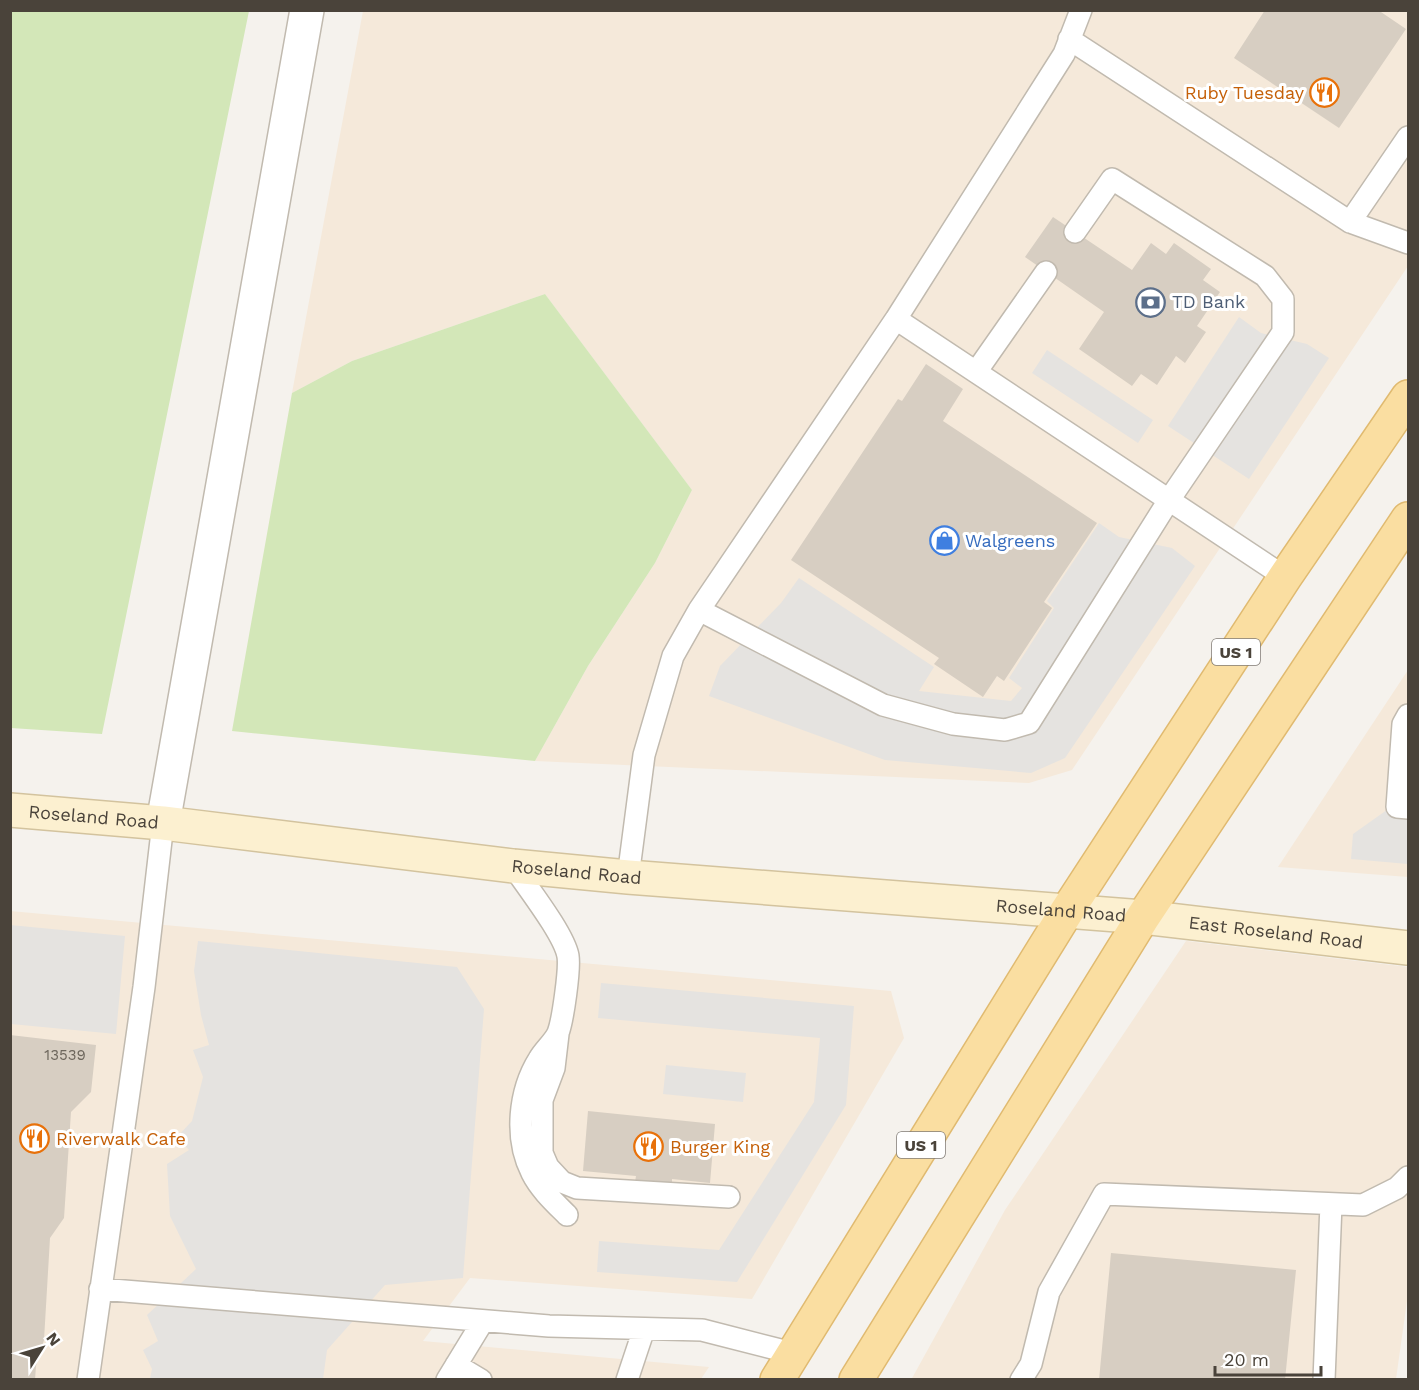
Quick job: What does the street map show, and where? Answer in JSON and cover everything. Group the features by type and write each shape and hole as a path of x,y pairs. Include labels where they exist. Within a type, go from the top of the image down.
{"main road":[{"name":"US 1","path":"785,1366 1067,911 1285,577 1408,397"},
{"path":"856,1380 1143,917 1408,519"},
{"name":"Roseland Road","path":"10,810 163,823 513,866 628,877 1143,917"},
{"name":"East Roseland Road","path":"1143,917 1408,948"}],"street":[{"path":"163,823 307,10"}],"lane":[{"path":"628,877 644,755 673,656 699,610 896,319 1064,54 1081,10"},
{"path":"1069,39 1350,222 1408,243"},
{"path":"1350,222 1408,137"},
{"path":"699,610 882,705 953,724 1005,730 1029,723 1169,500 1283,332 1283,298 1266,276 1112,179 1075,232"},
{"path":"976,372 1046,272"},
{"path":"896,319 1285,577"},
{"path":"1403,808 1407,721"},
{"path":"88,1380 144,987 163,823"},
{"path":"513,866 559,935 567,952 569,968 554,1068 542,1100 542,1153 548,1167 562,1182 577,1188 729,1197"},
{"path":"558,1033 538,1060 529,1083 521,1110 521,1138 531,1172 548,1196 567,1215"},
{"path":"1021,1380 1031,1364 1049,1292 1104,1194 1363,1205 1398,1188 1408,1177"},
{"path":"1324,1380 1331,1204"},
{"path":"100,1289 549,1326 702,1330 785,1366"},
{"path":"481,1380 452,1372 483,1321"},
{"path":"627,1380 644,1329"}],"shaded area":[{"path":"363,11 1408,11 1408,266 1072,770 1029,783 535,761 588,666 655,563 692,490 545,294 352,361 292,393"},
{"path":"1239,317 1261,333 1307,344 1329,358 1249,479 1168,426"},
{"path":"1047,350 1153,420 1138,443 1032,373"},
{"path":"1099,523 1119,537 1172,548 1195,566 1065,758 1031,773 885,760 709,696 720,666 781,603 799,578 934,667 919,691 1011,701 1022,688 1009,678 1054,608 1047,601"},
{"path":"1408,670 1408,877 1278,867"},
{"path":"1408,795 1408,864 1351,859 1353,834"},
{"path":"10,911 891,991 904,1038 752,1299 470,1278 423,1341 709,1367 701,1379 11,1379"},
{"path":"10,925 125,936 116,1034 11,1024"},
{"path":"198,941 457,967 484,1009 463,1278 385,1285 327,1350 323,1379 150,1379 152,1369 143,1350 158,1341 147,1315 196,1269 170,1216 167,1164 189,1150 177,1137 192,1121 203,1077 193,1050 209,1045 201,1015 194,971"},
{"path":"1186,941 1408,967 1408,1294 1396,1379 911,1380 1005,1210"},
{"path":"601,983 854,1006 846,1105 737,1282 597,1272 599,1241 719,1250 814,1102 820,1038 598,1018"},
{"path":"666,1065 746,1073 743,1102 663,1094"}],"green space":[{"path":"10,11 249,11 102,734 11,728"},
{"path":"545,294 692,490 655,563 588,666 535,761 232,731 292,393 352,361"}],"building":[{"name":"Ruby Tuesday","path":"1265,10 1378,10 1406,29 1339,128 1234,58"},
{"name":"TD Bank","path":"1053,217 1132,270 1151,243 1166,254 1174,243 1211,269 1203,280 1220,292 1197,326 1206,332 1185,363 1176,356 1157,385 1141,374 1132,386 1079,349 1104,312 1025,257"},
{"name":"Walgreens","path":"926,364 963,389 943,421 1097,523 1044,602 1052,608 1004,681 997,676 983,697 934,664 939,658 791,560 898,399 902,401"},
{"path":"10,1035 96,1045 91,1092 71,1112 64,1218 50,1238 44,1340 36,1366 35,1380 10,1380"},
{"name":"Burger King","path":"588,1111 715,1124 710,1183 672,1179 672,1185 635,1182 636,1176 583,1171"},
{"path":"1111,1253 1296,1270 1285,1380 1099,1380"}],"place":[{"name":"Ruby Tuesday","path":"1325,93"},
{"name":"TD Bank","path":"1151,302"},
{"name":"Walgreens","path":"944,541"},
{"name":"Riverwalk Cafe","path":"35,1139"},
{"name":"Burger King","path":"649,1147"}]}
